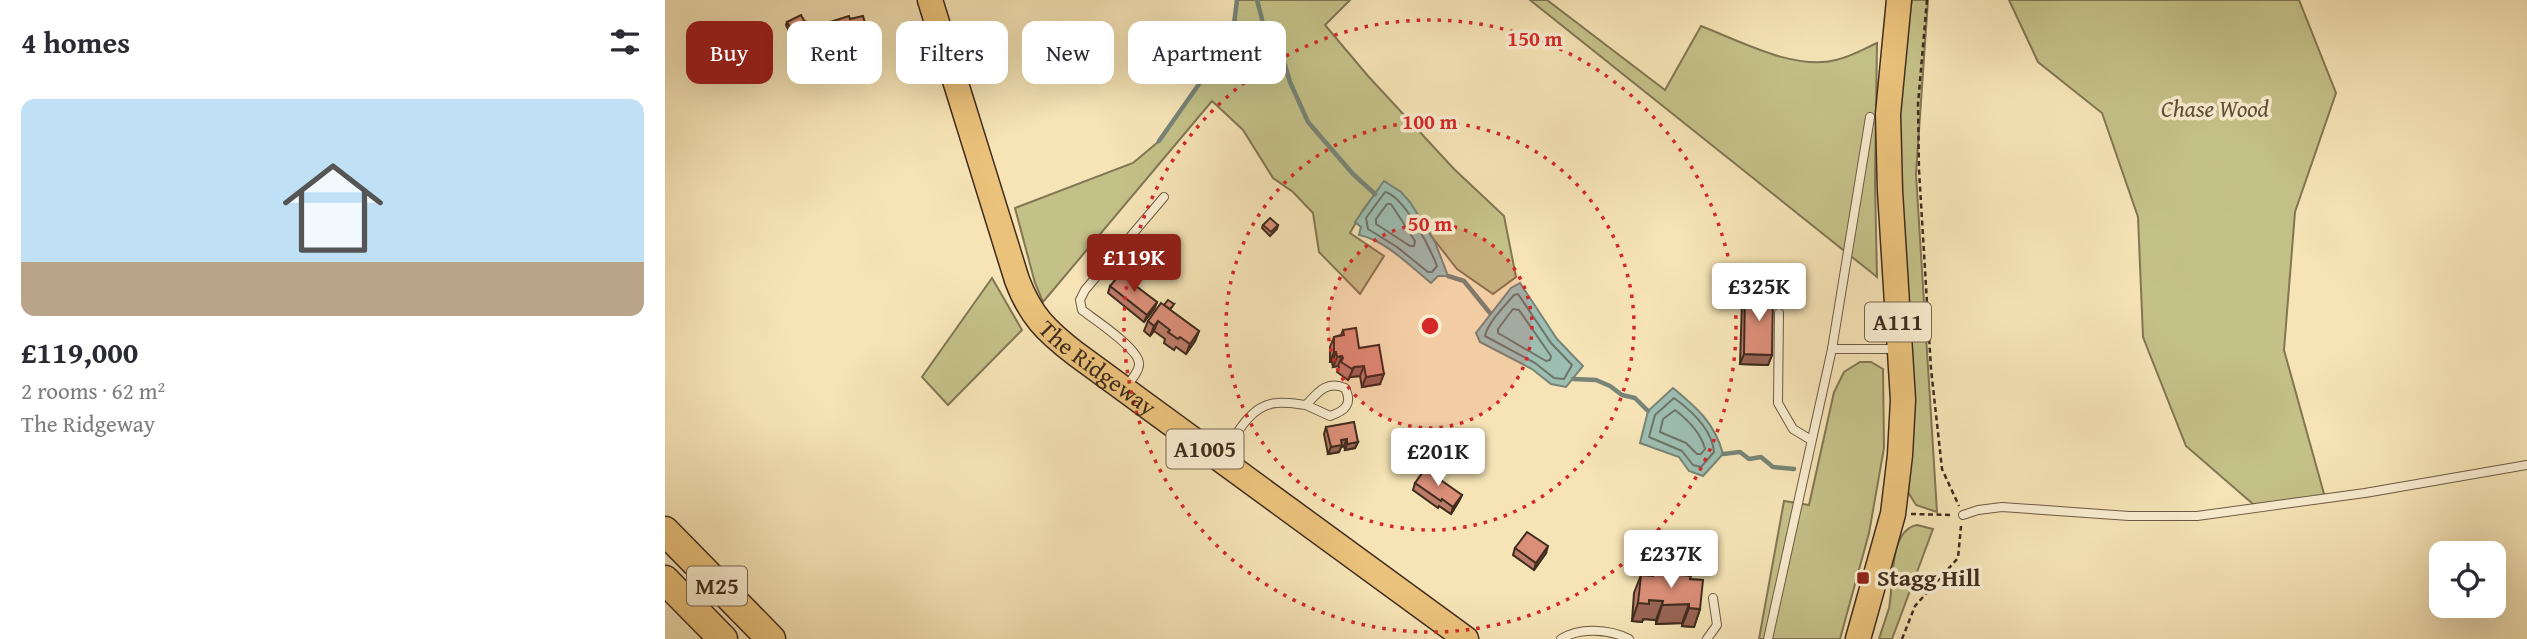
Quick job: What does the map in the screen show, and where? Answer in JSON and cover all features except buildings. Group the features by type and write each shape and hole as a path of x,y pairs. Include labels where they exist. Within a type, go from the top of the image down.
{"highway":[{"name":"M25","path":"665,531 771,639"},
{"name":"M25","path":"665,580 723,639"}],"main road":[{"name":"The Ridgeway","path":"930,0 1024,299 1032,314 1057,339 1124,390 1466,639"},
{"name":"A111","path":"1858,639 1893,514 1903,400 1889,191 1888,114 1899,0"}],"lane":[{"path":"1768,639 1832,349 1870,117"},
{"path":"1124,390 1138,369 1135,352 1082,310 1080,300 1085,290 1164,197"},
{"path":"1779,313 1778,403 1793,429 1811,440"},
{"path":"1832,349 1900,349"},
{"path":"1220,459 1245,422 1258,409 1275,402 1306,405 1330,416 1345,408 1349,403 1349,396 1345,388 1336,384 1325,386 1306,405"},
{"path":"1963,515 2003,507 2129,516 2197,516 2527,466"},
{"path":"1707,639 1717,625 1713,598"},
{"path":"1561,639 1586,631 1606,632 1629,639"}],"path":[{"path":"1902,639 1915,606 1958,558 1963,515 1943,469 1931,369 1919,170 1918,104 1927,0"},
{"path":"1893,514 1963,515"}],"green space":[{"path":"1236,0 1350,0 1325,25 1454,169 1504,216 1516,277 1493,294 1457,269 1401,192 1384,182 1350,233 1384,256 1360,294 1319,252 1313,213 1293,192 1273,178 1243,130 1212,101 1043,302 1035,283 1015,208 1133,163 1158,142 1199,84 1286,84 1286,21 1236,21"},
{"path":"1530,0 1547,0 1665,90 1701,26 1768,53 1803,61 1836,60 1877,43 1877,277"},
{"path":"1912,0 1928,0 1916,174 1937,512 1916,505 1908,492 1912,430 1897,111 1903,45"},
{"name":"Chase Wood","path":"2009,0 2299,0 2336,93 2295,212 2284,350 2326,501 2253,504 2186,446 2143,337 2138,217 2102,113 2038,62"},
{"path":"992,278 1022,330 948,405 922,377"},
{"path":"1860,362 1871,362 1883,369 1884,448 1869,533 1840,639 1759,639 1784,501 1809,505 1834,392 1844,372"},
{"path":"1917,525 1933,529 1892,639 1879,639 1889,608 1897,548 1901,537 1908,529"}],"water":[{"path":"1384,181 1401,192 1410,202 1435,242 1448,276 1438,276 1431,283 1388,248 1359,235 1361,227 1355,222"},
{"path":"1520,283 1557,339 1583,366 1566,387 1551,384 1532,369 1480,342 1476,333 1511,288"},
{"path":"1673,388 1704,416 1715,433 1723,454 1703,476 1689,471 1679,457 1640,443 1648,411"}],"waterway":[{"path":"1159,141 1211,67 1234,24 1237,0"},
{"path":"1257,0 1263,23 1282,55 1290,82 1308,122 1353,174 1375,194"},
{"path":"1448,276 1464,281 1490,313"},
{"path":"1573,379 1596,380 1622,395 1635,398 1648,411"},
{"path":"1723,454 1740,452 1749,459 1761,457 1773,467 1794,469"}],"place":[{"name":"Stagg Hill","path":"1863,578"}]}
